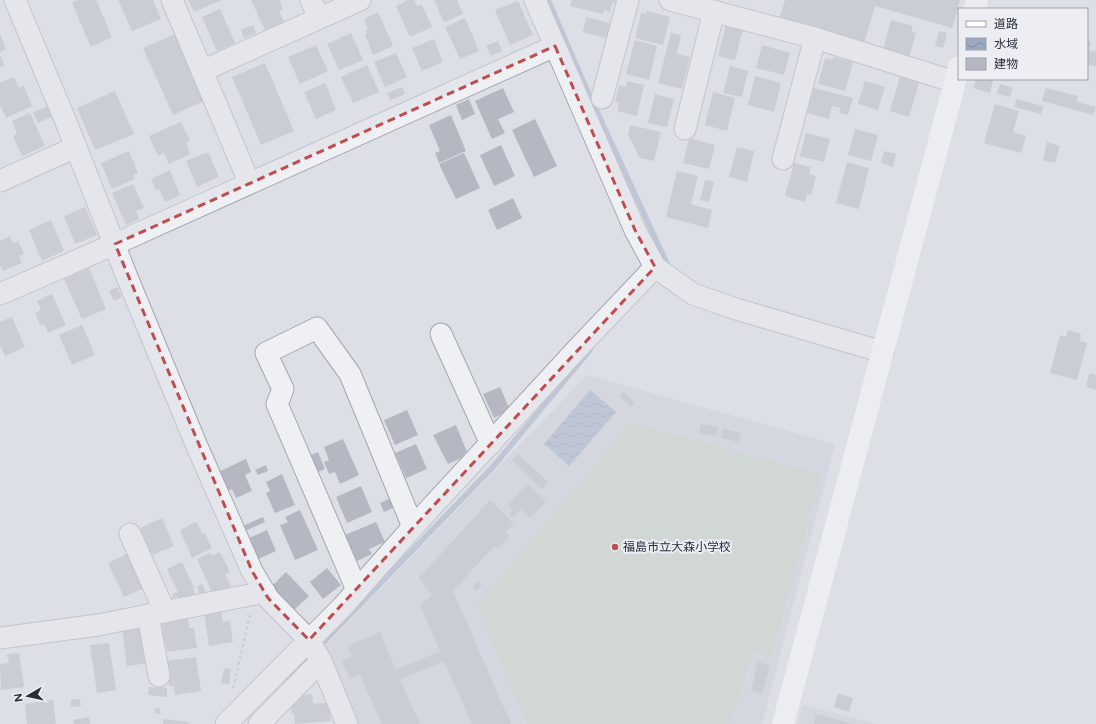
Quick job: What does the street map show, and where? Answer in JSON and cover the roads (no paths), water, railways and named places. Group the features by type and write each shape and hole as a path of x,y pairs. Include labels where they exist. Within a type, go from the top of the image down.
{"street":[{"path":"15,0 196,444 252,571 258,594"},
{"path":"172,0 249,182"},
{"path":"202,71 315,9 360,0"},
{"path":"535,0 635,230 655,267 694,294 736,309 883,352"},
{"path":"602,98 628,0"},
{"path":"670,0 957,75 783,724"},
{"path":"685,129 714,11"},
{"path":"783,159 815,38"},
{"path":"0,294 115,244 249,182 554,46"},
{"path":"0,181 76,147"},
{"path":"259,724 315,651 357,590 577,349 655,267"},
{"path":"357,590 277,404 283,389 266,353 317,328 350,374 413,527"},
{"path":"441,334 491,444"},
{"path":"130,534 157,614 159,676"},
{"path":"0,638 98,625 258,594 268,598 315,651 347,724"},
{"path":"226,724 315,651"}],"water":[{"path":"590,390 616,412 569,466 544,444"}],"waterway":[{"path":"548,0 588,92 668,266 666,268"},
{"path":"318,648 492,468 590,350"},
{"path":"289,679 312,654"}],"place":[{"name":"福島市立大森小学校","path":"615,547"}]}
